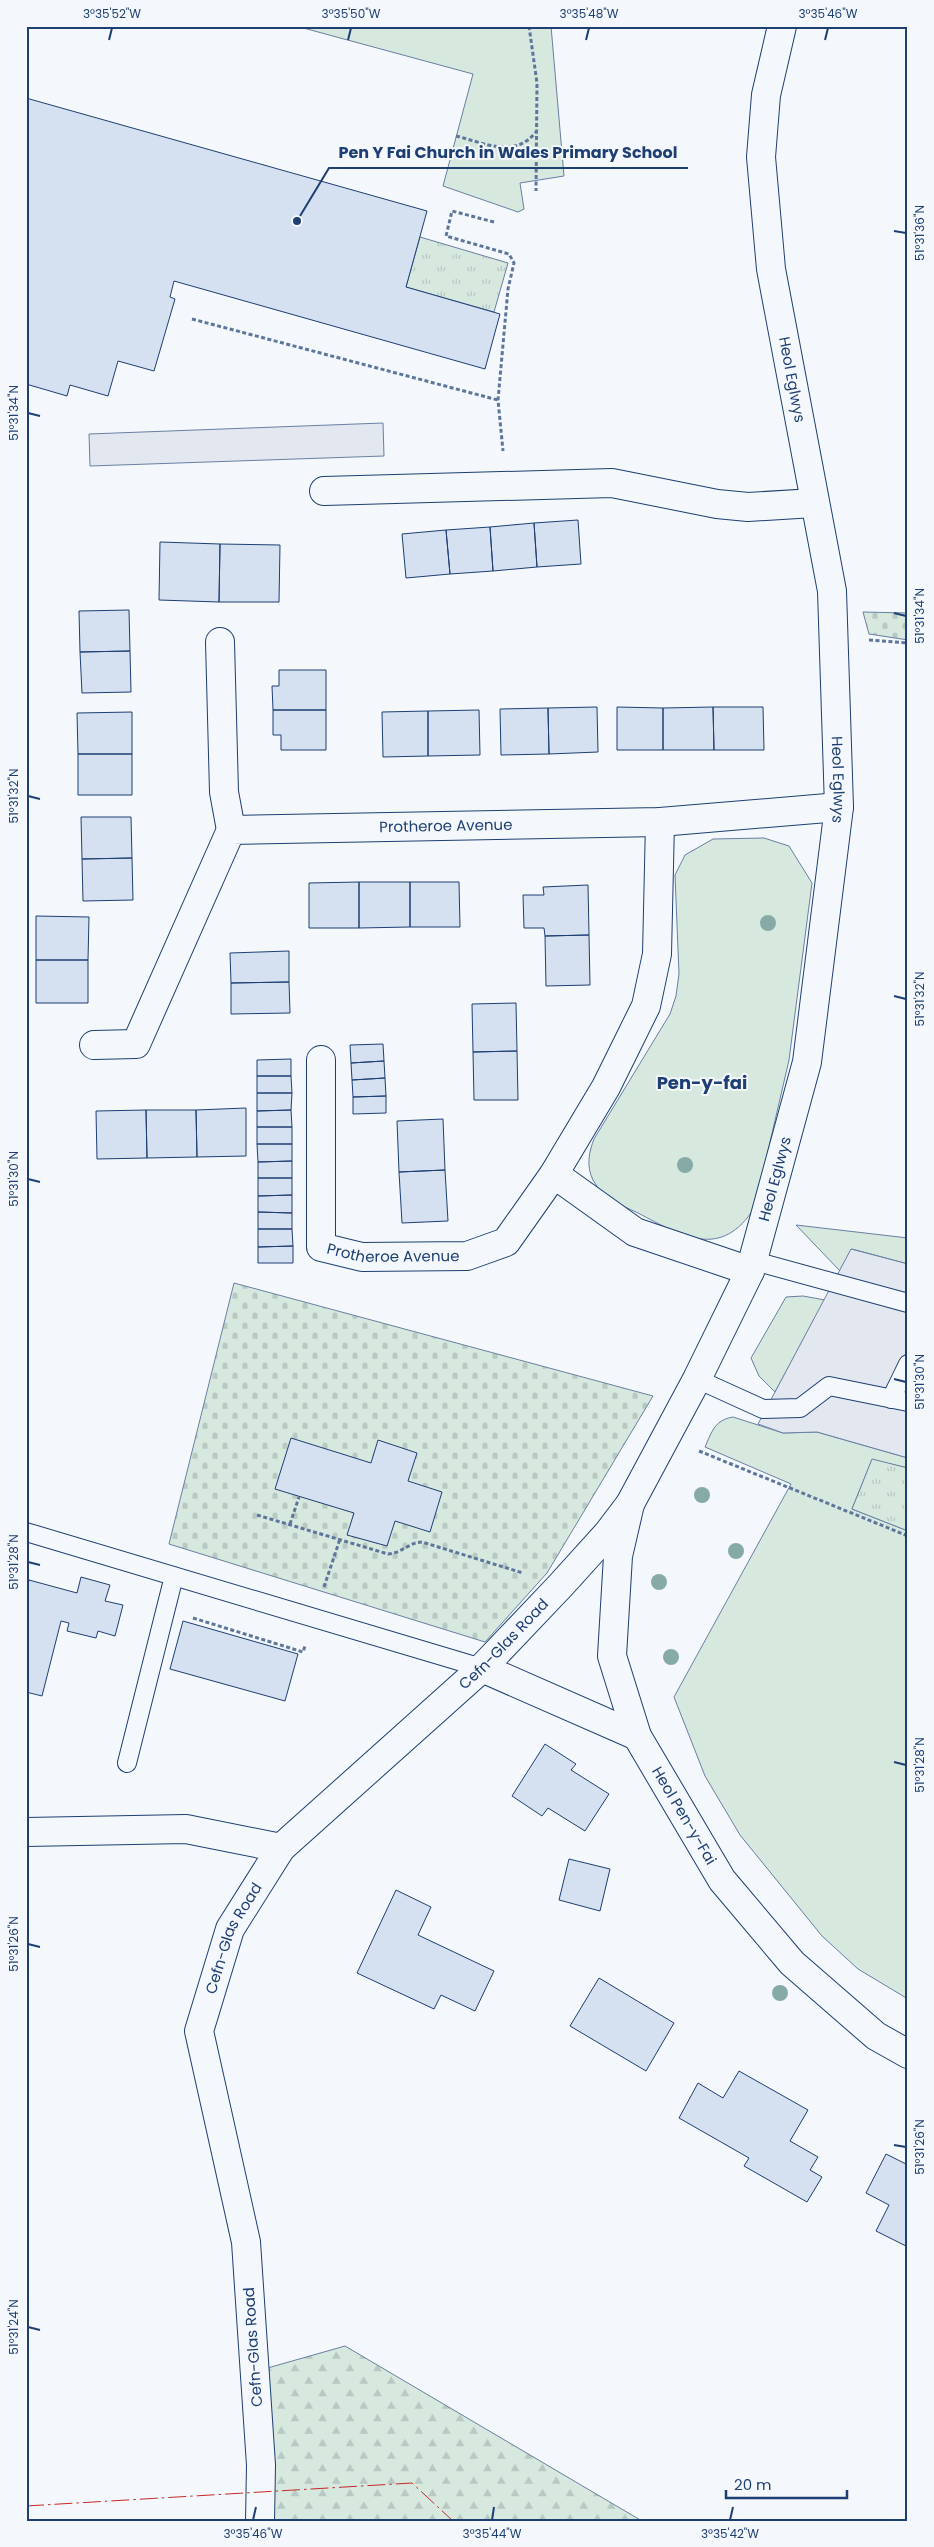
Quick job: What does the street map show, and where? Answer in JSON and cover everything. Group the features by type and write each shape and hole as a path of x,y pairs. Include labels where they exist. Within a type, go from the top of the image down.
{"street":[{"name":"Heol Eglwys","path":"630,1504 698,1379 752,1266 807,1062 839,807 832,592 771,269 761,157 766,95 782,26"},
{"path":"324,491 612,483 717,504 748,507 814,503"},
{"path":"94,1046 136,1044 231,830 224,792 220,642"},
{"name":"Protheroe Avenue","path":"231,830 660,822 839,807"},
{"name":"Protheroe Avenue","path":"321,1060 321,1247 362,1257 467,1256 506,1242 554,1174 606,1087 646,1006 657,954 660,822"},
{"path":"554,1174 636,1232 752,1266"},
{"name":"Cefn-Glas Road","path":"260,2521 261,2466 246,2242 199,2032 230,1929 282,1848 482,1668 562,1585 630,1504"},
{"name":"Heol Pen-y-Fai","path":"630,1504 618,1556 612,1656 637,1736 722,1880 792,1962 876,2036 908,2054"},
{"path":"482,1668 637,1736"},
{"path":"26,1832 186,1830 282,1848"}],"lane":[{"path":"752,1266 908,1303"},
{"path":"698,1379 763,1409 800,1408 829,1386 899,1401 908,1364"},
{"path":"26,1532 482,1668"},
{"path":"126,1763 174,1576"}],"path":[{"path":"528,26 537,83 536,191"},
{"path":"456,136 508,148 518,146 529,140 536,131"},
{"path":"494,222 452,211 446,236 509,254 514,262 508,289 498,400 506,486"},
{"path":"192,319 498,400"},
{"path":"666,1438 908,1536"},
{"path":"290,1524 299,1496"},
{"path":"257,1515 388,1554 398,1553 411,1544 422,1542 562,1585"},
{"path":"324,1587 340,1539"},
{"path":"165,1610 303,1652 305,1645"}],"green space":[{"path":"296,26 551,26 564,176 520,183 524,209 518,212 443,186 473,74"},
{"path":"420,237 508,263 494,312 406,287"},
{"path":"863,612 908,613 908,640 869,634"},
{"path":"764,838 789,846 812,883 789,1060 755,1207 742,1224 729,1234 715,1239 700,1239 670,1229 619,1204 601,1192 591,1175 590,1154 594,1139 670,1014 676,996 679,974 675,875 685,855 713,839"},
{"path":"796,1225 908,1238 908,1264 852,1249 840,1271"},
{"path":"234,1283 653,1396 547,1573 485,1642 169,1544"},
{"path":"803,1296 825,1300 775,1392 759,1376 751,1358 786,1297"},
{"path":"733,1417 783,1433 817,1432 908,1458 908,1468 872,1460 852,1509 908,1531 908,1999 858,1969 822,1936 740,1835 705,1776 674,1697 791,1484 705,1447 715,1427 727,1418"},
{"path":"872,1459 908,1468 908,1531 852,1509"},
{"path":"345,2346 642,2521 271,2521 264,2369"}],"shaded area":[{"path":"383,423 384,456 90,466 89,434"},
{"path":"851,1249 908,1264 908,1458 817,1432 783,1433 758,1424"}],"building":[{"path":"26,98 427,211 406,287 500,314 485,369 174,281 170,297 175,299 154,371 118,361 108,396 70,385 67,396 26,384"},
{"path":"578,520 581,564 537,567 534,523"},
{"path":"534,523 537,567 493,571 490,527"},
{"path":"490,527 493,571 450,574 446,530"},
{"path":"446,530 450,574 406,578 402,534"},
{"path":"160,542 220,544 219,602 159,600"},
{"path":"220,544 280,545 279,602 219,602"},
{"path":"129,610 130,651 80,652 79,611"},
{"path":"130,651 131,692 82,693 80,652"},
{"path":"279,670 326,670 326,710 273,710 272,686 279,686"},
{"path":"597,707 598,752 549,754 548,708"},
{"path":"617,707 663,708 663,750 617,750"},
{"path":"713,707 763,707 764,750 714,750"},
{"path":"713,707 714,750 663,750 663,708"},
{"path":"548,708 549,754 501,755 500,709"},
{"path":"273,710 326,710 326,750 281,750 281,735 273,735"},
{"path":"479,710 480,755 428,756 428,711"},
{"path":"428,711 428,756 383,757 382,712"},
{"path":"132,712 132,754 78,754 77,713"},
{"path":"78,754 132,754 132,795 78,795"},
{"path":"81,817 131,817 132,858 82,859"},
{"path":"132,858 133,900 83,901 82,859"},
{"path":"359,882 410,882 410,927 359,928"},
{"path":"359,882 359,928 309,928 309,883"},
{"path":"410,882 459,882 460,927 410,927"},
{"path":"588,885 589,935 545,936 544,928 524,928 523,895 544,895 543,887"},
{"path":"36,916 89,917 88,960 36,960"},
{"path":"589,935 590,985 546,986 545,936"},
{"path":"289,951 289,982 231,983 230,953"},
{"path":"36,960 88,960 88,1003 36,1003"},
{"path":"289,982 290,1013 231,1014 231,983"},
{"path":"516,1003 517,1051 473,1052 472,1004"},
{"path":"383,1044 384,1061 351,1063 350,1045"},
{"path":"517,1051 518,1100 474,1100 473,1052"},
{"path":"291,1059 291,1076 257,1076 257,1060"},
{"path":"384,1061 385,1078 352,1080 351,1063"},
{"path":"257,1076 291,1076 292,1093 257,1093"},
{"path":"385,1078 386,1096 353,1097 352,1080"},
{"path":"257,1093 292,1093 291,1110 257,1111"},
{"path":"386,1096 386,1113 353,1114 353,1097"},
{"path":"246,1108 246,1156 197,1157 196,1110"},
{"path":"146,1110 196,1110 197,1157 147,1158"},
{"path":"146,1110 147,1158 97,1159 96,1111"},
{"path":"291,1110 292,1127 257,1127 257,1111"},
{"path":"443,1119 445,1170 399,1172 397,1121"},
{"path":"257,1127 292,1127 292,1144 257,1144"},
{"path":"257,1144 292,1144 292,1161 258,1162"},
{"path":"292,1161 292,1178 258,1178 258,1162"},
{"path":"445,1170 448,1221 402,1223 399,1172"},
{"path":"258,1178 292,1178 292,1195 258,1196"},
{"path":"292,1195 292,1213 258,1212 258,1196"},
{"path":"258,1212 292,1213 292,1229 258,1229"},
{"path":"258,1229 292,1229 293,1246 258,1247"},
{"path":"293,1246 293,1263 258,1263 258,1247"},
{"path":"291,1438 371,1463 378,1440 417,1453 408,1481 442,1492 430,1532 395,1521 387,1546 347,1535 354,1513 275,1489"},
{"path":"81,1577 110,1585 105,1601 123,1605 115,1636 98,1631 96,1638 67,1631 69,1623 61,1621 42,1696 26,1692 26,1593 29,1580 77,1593"},
{"path":"183,1621 298,1654 285,1701 170,1669"},
{"path":"545,1744 576,1764 571,1770 609,1794 585,1831 548,1808 542,1816 512,1796"},
{"path":"569,1859 610,1869 600,1911 559,1900"},
{"path":"396,1890 431,1907 418,1935 494,1971 475,2011 441,1995 434,2009 357,1973"},
{"path":"599,1978 674,2023 646,2071 570,2026"},
{"path":"739,2071 808,2110 790,2141 818,2157 810,2170 822,2177 807,2202 744,2166 749,2158 679,2118 698,2083 723,2098"},
{"path":"886,2154 908,2165 908,2247 876,2231 889,2205 866,2193"}],"power":[{"path":"26,2506 412,2483 453,2521"}],"place":[{"name":"Pen Y Fai Church in Wales Primary School","path":"297,221"}],"district":[{"name":"Pen-y-fai","path":"702,1083"}]}
